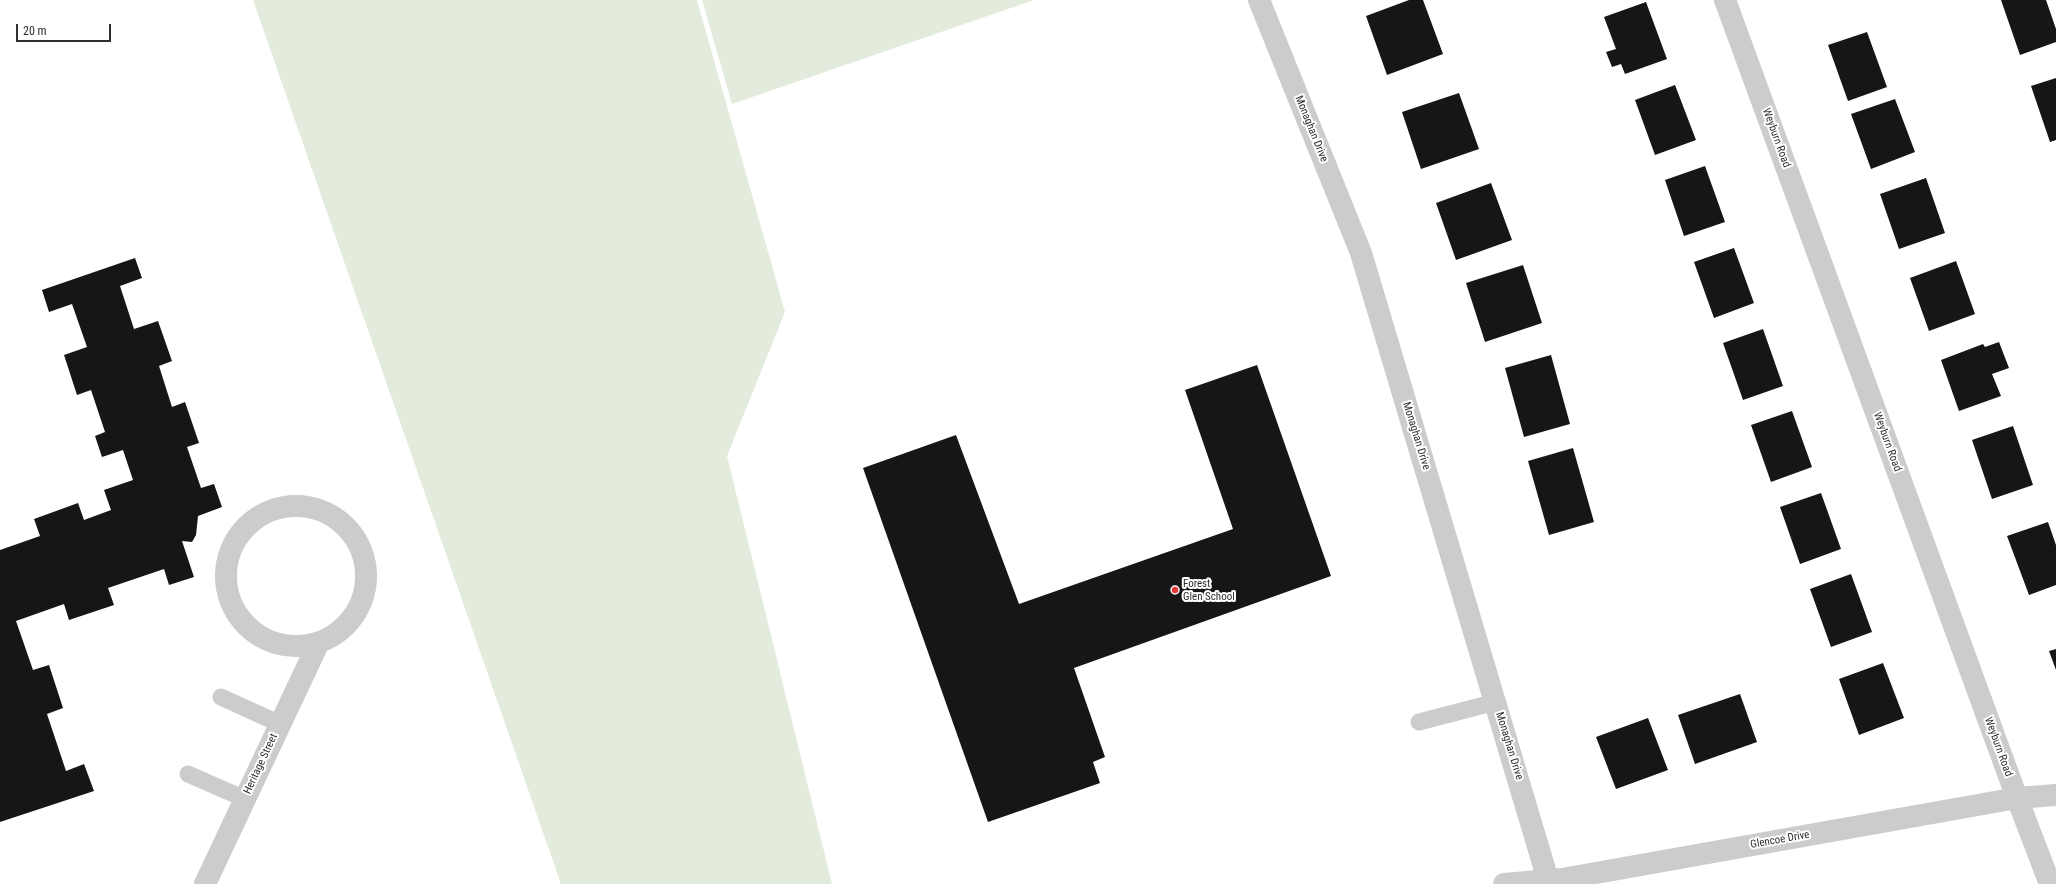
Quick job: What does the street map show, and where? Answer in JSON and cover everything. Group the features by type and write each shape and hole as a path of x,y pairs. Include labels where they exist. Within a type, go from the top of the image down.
{"street":[{"name":"Monaghan Drive","path":"1259,0 1361,253 1548,880"},
{"name":"Weyburn Road","path":"1725,0 2017,798 2050,884"},
{"path":"292,505 316,508 337,519 354,536 364,556 367,578 363,599 353,618 348,624 337,634 318,644 296,647 275,643 253,632 237,614 227,592 226,567 233,544 247,524 268,511 292,505"},
{"name":"Heritage Street","path":"205,884 318,644"},
{"name":"Glencoe Drive","path":"1504,884 1548,880 2017,798 2056,795"}],"lane":[{"path":"221,697 280,724"},
{"path":"1419,722 1496,702"},
{"path":"188,774 245,798"}],"shaded area":[{"path":"253,0 697,0 785,312 727,456 832,884 561,884"},
{"path":"702,0 1034,0 732,104"}],"building":[{"path":"1409,0 1423,0 1443,54 1387,75 1366,16"},
{"path":"2001,0 2046,0 2056,29 2056,42 2020,55"},
{"path":"1646,2 1667,59 1625,74 1621,64 1612,67 1606,52 1616,49 1604,17"},
{"path":"1867,32 1887,87 1848,101 1828,45"},
{"path":"2056,78 2056,140 2050,142 2031,86"},
{"path":"1675,85 1696,140 1655,155 1635,100"},
{"path":"1459,93 1479,149 1421,169 1402,112"},
{"path":"1895,99 1915,152 1871,169 1851,114"},
{"path":"1705,166 1725,222 1684,236 1665,180"},
{"path":"1926,178 1945,233 1899,249 1880,194"},
{"path":"1491,183 1512,240 1456,260 1436,203"},
{"path":"1734,248 1754,303 1714,318 1694,262"},
{"path":"135,258 142,278 120,286 134,329 158,321 172,361 159,366 172,407 185,402 199,443 187,447 201,488 214,484 222,507 198,516 196,535 192,542 182,541 194,577 169,585 164,569 108,588 114,605 69,620 64,604 16,621 33,670 49,665 63,708 47,714 66,771 84,764 94,791 0,822 0,550 40,536 34,519 78,503 84,520 111,510 104,490 133,480 123,450 102,457 95,436 105,432 91,390 77,395 64,355 87,347 72,304 49,312 42,290"},
{"path":"1956,261 1975,314 1929,331 1910,278"},
{"path":"1523,265 1542,323 1485,342 1466,283"},
{"path":"1763,329 1783,386 1743,400 1723,343"},
{"path":"1999,342 2009,368 1992,374 2001,396 1959,411 1941,360 1983,344 1985,347"},
{"path":"1551,355 1570,424 1524,437 1505,368"},
{"name":"Forest Glen School","path":"1257,365 1331,576 1074,668 1105,757 1093,762 1100,783 988,822 863,468 956,435 1019,604 1233,529 1185,390"},
{"path":"1792,411 1812,467 1771,482 1751,425"},
{"path":"2013,426 2033,485 1992,499 1972,440"},
{"path":"1573,448 1594,522 1549,535 1528,461"},
{"path":"1821,493 1841,549 1800,564 1780,507"},
{"path":"2048,522 2056,545 2056,585 2029,595 2007,536"},
{"path":"1851,574 1872,632 1831,647 1810,589"},
{"path":"2056,649 2056,670 2049,651"},
{"path":"1883,663 1904,718 1859,735 1839,679"},
{"path":"1740,694 1757,742 1695,764 1678,715"},
{"path":"1648,718 1668,770 1616,789 1596,737"}],"place":[{"name":"Forest Glen School","path":"1175,590"}]}
